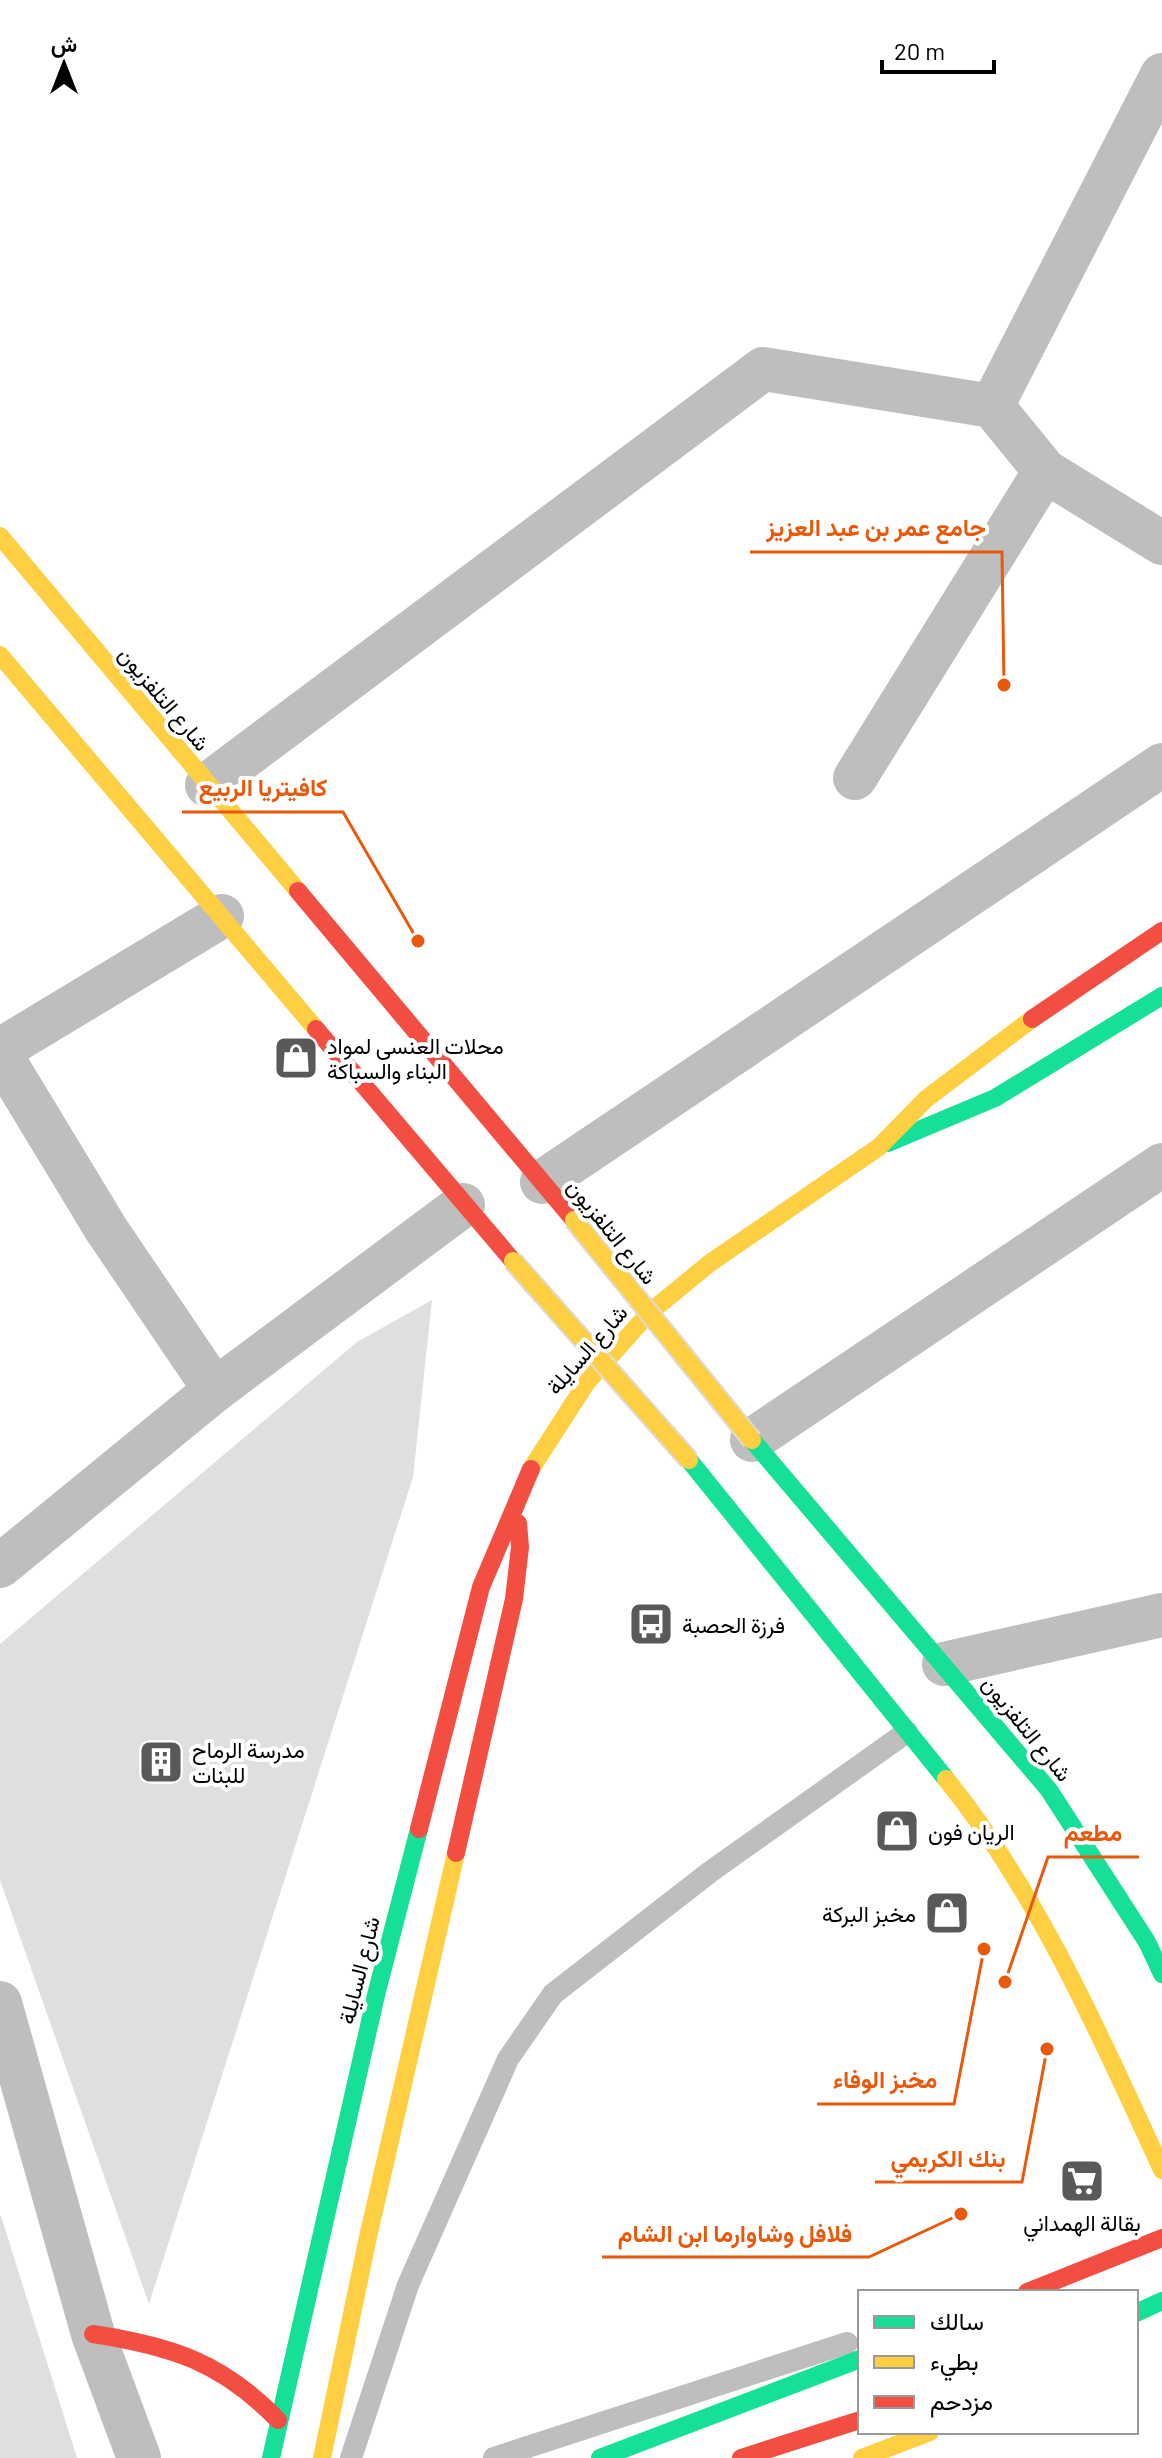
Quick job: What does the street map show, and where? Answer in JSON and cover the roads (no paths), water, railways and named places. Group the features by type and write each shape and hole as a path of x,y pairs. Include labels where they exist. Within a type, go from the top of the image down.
{"main road":[{"name":"شارع التلفزيون","path":"0,536 574,1220 752,1440 1049,1790 1147,1942 1162,1974"},
{"path":"8,679 222,916 463,1205 689,1460 982,1823 1093,2019 1162,2170"},
{"name":"شارع السايلة","path":"271,2458 365,2039 481,1587 516,1500 546,1437 586,1379 635,1325 686,1281 882,1145 924,1101 1162,931"},
{"name":"شارع السايلة","path":"882,1145 938,1128 999,1098 1162,996"},
{"path":"322,2458 368,2237 514,1599 520,1547 516,1500"},
{"path":"1032,2290 1162,2238"},
{"path":"1138,2312 1162,2301"},
{"path":"93,2334 149,2342 202,2360 251,2389 278,2420"},
{"path":"600,2458 718,2416 858,2360"},
{"path":"741,2458 858,2421"},
{"path":"862,2458 925,2434"}],"street":[{"path":"992,406 1162,75"},
{"path":"207,785 763,369 992,406 1045,471 1162,543"},
{"path":"855,778 1045,471"},
{"path":"542,1182 1162,765"},
{"path":"215,1390 106,1229 0,1052 222,916"},
{"path":"752,1440 1162,1165"},
{"path":"0,1566 215,1390 463,1205"},
{"path":"944,1664 1162,1615"},
{"path":"0,2003 93,2334 139,2458"}],"lane":[{"path":"351,2458 408,2285 508,2059 553,1994 710,1872 907,1732"},
{"path":"494,2458 858,2340"}],"place":[{"name":"جامع عمر بن عبد العزيز","path":"1004,685"},
{"name":"كافيتريا الربيع","path":"418,941"},
{"name":"محلات العنسي لمواد البناء والسباكة","path":"296,1058"},
{"name":"فرزة الحصبة","path":"651,1624"},
{"name":"مدرسة الرماح للبنات","path":"161,1762"},
{"name":"الريان فون","path":"897,1831"},
{"name":"مخبز البركة","path":"947,1913"},
{"name":"مخبز الوفاء","path":"984,1949"},
{"name":"مطعم","path":"1005,1982"},
{"name":"بنك الكريمي","path":"1047,2049"},
{"name":"بقالة الهمداني","path":"1082,2181"},
{"name":"فلافل وشاوارما ابن الشام","path":"961,2214"}]}
